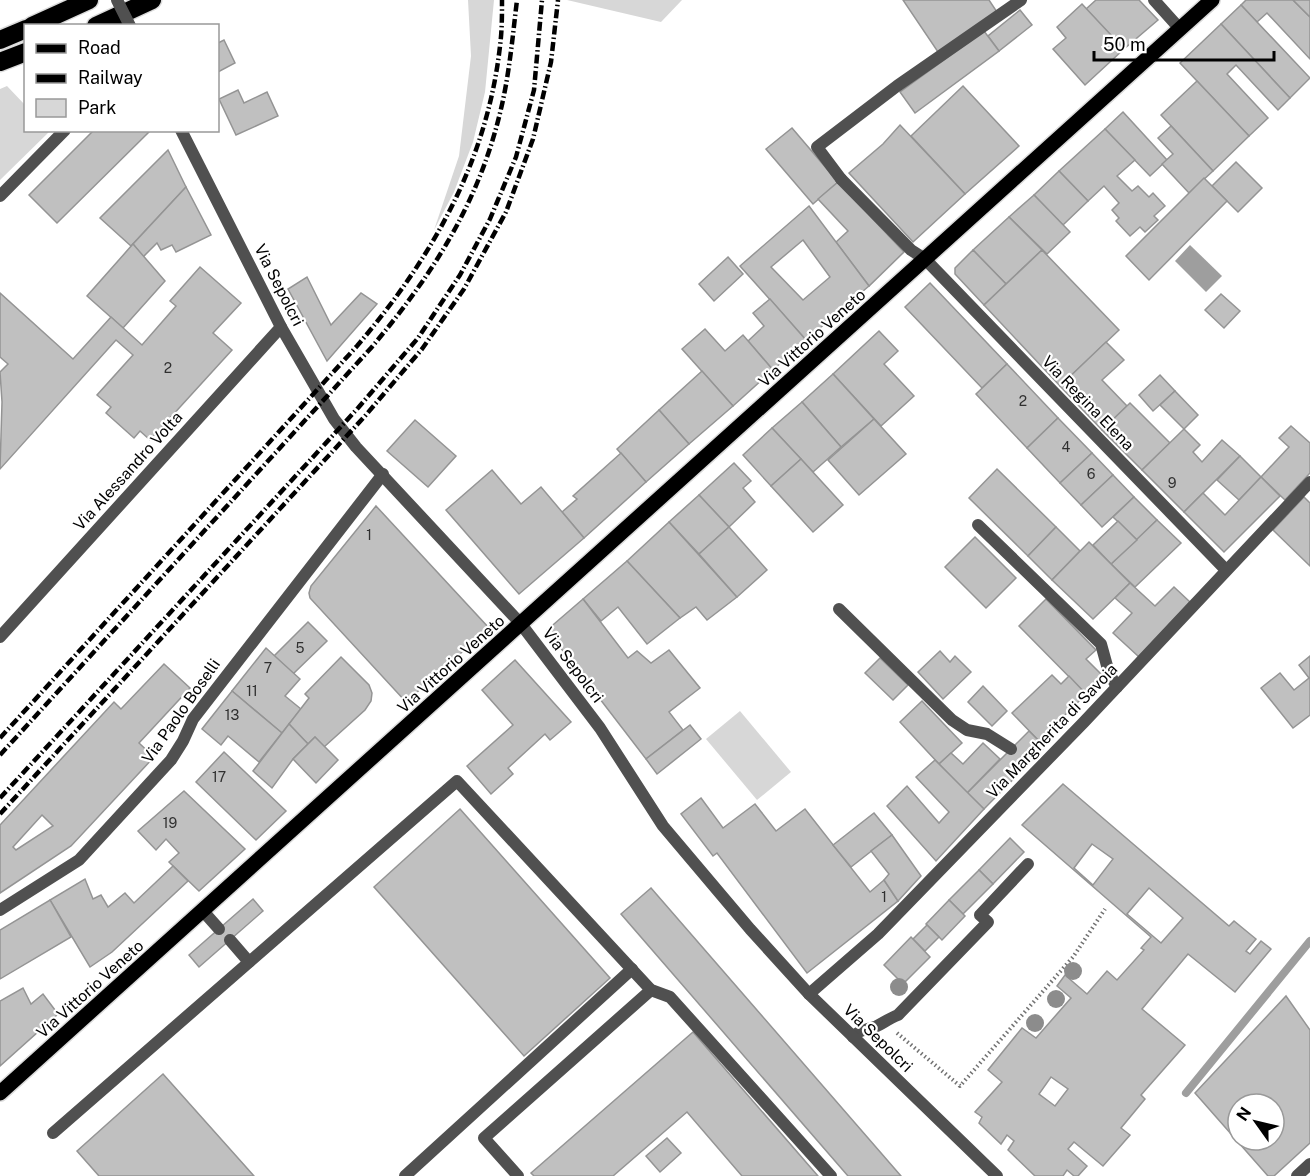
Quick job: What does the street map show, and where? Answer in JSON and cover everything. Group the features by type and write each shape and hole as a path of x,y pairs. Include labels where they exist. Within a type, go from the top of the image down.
{"highway":[{"path":"36,24 89,0"},
{"path":"100,24 152,0"},
{"path":"0,40 24,30"},
{"path":"0,62 24,53"}],"main road":[{"name":"Via Vittorio Veneto","path":"0,1093 1212,0"}],"street":[{"path":"117,0 129,24"},
{"path":"925,259 911,250 841,179 817,147 897,86 1021,0"},
{"path":"1154,0 1180,29"},
{"path":"0,196 64,132"},
{"name":"Via Sepolcri","path":"182,132 281,327 334,419 356,447 521,624 600,728 663,826 750,929 809,994 997,1176"},
{"name":"Via Regina Elena","path":"925,259 1226,570"},
{"name":"Via Alessandro Volta","path":"0,638 281,327"},
{"name":"Via Paolo Boselli","path":"0,910 79,860 171,760 193,719 383,474"},
{"name":"Via Margherita di Savoia","path":"809,994 878,934 1031,769 1117,687 1310,482"},
{"path":"978,525 1101,644 1109,673 1117,687"},
{"path":"839,609 952,720 968,730 987,734 1011,749"},
{"path":"53,1133 457,781 651,990 670,997 831,1176"},
{"path":"853,1037 860,1030 877,1026 898,1015 988,922 980,915 1028,864"},
{"path":"203,911 219,928"},
{"path":"230,940 249,962"},
{"path":"405,1176 632,969"},
{"path":"518,1176 484,1138 651,990"},
{"path":"1297,1176 1310,1164"}],"path":[{"path":"882,1022 960,1086 1073,957 1105,909"}],"green space":[{"path":"468,0 494,0 485,92 473,142 454,192 434,230 459,156 471,56"},
{"path":"567,0 682,0 661,22"},
{"path":"7,86 24,104 24,132 49,132 0,180 0,89"},
{"path":"740,711 791,772 757,800 706,739"}],"shaded area":[{"path":"1190,245 1222,276 1206,292 1175,261"}],"building":[{"path":"903,0 989,0 997,12 938,52"},
{"path":"1096,0 1139,0 1158,20 1124,49 1086,9"},
{"path":"1246,0 1293,0 1310,17 1310,59 1267,13 1257,22 1241,5"},
{"path":"1293,0 1310,0 1310,17"},
{"path":"1082,4 1124,49 1085,85 1053,49 1066,38 1057,27"},
{"path":"1241,5 1310,78 1290,98 1221,24"},
{"path":"1020,10 1032,25 999,51 988,36"},
{"path":"1221,24 1290,98 1278,110 1236,65 1227,74 1268,118 1249,136 1180,63"},
{"path":"984,31 999,51 915,113 900,92"},
{"path":"224,40 235,63 219,71 219,42"},
{"path":"1197,81 1249,136 1213,171 1161,115"},
{"path":"963,86 1019,146 965,194 911,136"},
{"path":"238,90 244,103 267,92 278,116 236,135 219,99"},
{"path":"1123,112 1167,160 1150,176 1105,129"},
{"path":"900,125 965,194 913,242 849,173 883,144"},
{"path":"1171,126 1213,171 1189,193 1162,164 1173,154 1158,138"},
{"path":"792,128 838,182 813,204 766,149"},
{"path":"1105,129 1135,160 1117,176 1132,191 1138,186 1149,197 1153,193 1165,206 1154,216 1158,220 1145,232 1140,227 1130,236 1116,221 1119,218 1112,210 1119,203 1104,186 1088,201 1059,171"},
{"path":"92,132 149,132 57,223 29,195"},
{"path":"168,150 186,187 131,246 100,218"},
{"path":"1236,162 1262,188 1238,212 1212,186"},
{"path":"1059,171 1088,201 1063,225 1034,195"},
{"path":"1204,178 1227,201 1149,280 1126,256"},
{"path":"838,182 904,252 869,286 836,242 848,231 818,199"},
{"path":"186,187 211,235 176,252 172,245 161,250 157,243 143,257 133,244"},
{"path":"1034,195 1070,232 1047,254 1009,217"},
{"path":"809,206 869,286 806,340 740,266","holes":["803,240 830,277 803,300 771,267"]},
{"path":"1009,217 1042,250 1006,284 973,250"},
{"path":"133,244 165,281 123,328 87,296"},
{"path":"973,250 1006,284 984,305 955,274 955,268"},
{"path":"1042,250 1119,330 1060,386 984,305"},
{"path":"728,257 743,274 714,301 699,284"},
{"path":"200,267 241,303 213,333 232,350 150,440 140,431 134,438 106,413 111,407 97,395 133,355 116,340 0,469 2,402 0,372 8,364 0,357 0,293 73,359 111,317 142,345 176,306 170,301"},
{"path":"307,277 331,325 361,293 377,304 327,361 288,289"},
{"path":"930,283 1007,364 982,388 905,307"},
{"path":"1221,294 1240,311 1224,328 1205,310"},
{"path":"770,299 806,340 773,370 748,341 764,326 753,313"},
{"path":"705,329 725,351 743,335 773,370 733,406 682,349"},
{"path":"879,331 898,351 884,364 914,396 881,426 833,374"},
{"path":"1106,342 1124,360 1102,380 1127,406 1102,430 1060,386"},
{"path":"1007,364 1058,418 1027,448 976,394"},
{"path":"702,371 733,406 689,444 659,410"},
{"path":"833,374 874,419 841,447 802,402"},
{"path":"1160,375 1175,391 1153,411 1139,395"},
{"path":"1175,391 1198,415 1184,429 1160,405"},
{"path":"802,402 841,447 813,472 772,428"},
{"path":"1130,403 1170,443 1142,470 1102,430"},
{"path":"659,410 689,444 646,482 617,449"},
{"path":"1058,418 1092,453 1060,483 1027,448"},
{"path":"874,419 906,454 859,495 828,460"},
{"path":"415,420 456,456 428,487 387,451"},
{"path":"1291,426 1310,443 1310,473 1285,500 1261,477 1289,447 1279,438"},
{"path":"772,428 801,459 771,486 743,455"},
{"path":"1184,429 1200,445 1193,452 1202,462 1222,440 1240,456 1184,512 1142,470"},
{"path":"621,453 646,482 584,538 562,512 577,499 573,496"},
{"path":"1092,453 1113,475 1081,505 1060,483"},
{"path":"1240,456 1261,477 1239,500 1217,480"},
{"path":"801,459 843,505 813,532 771,486"},
{"path":"734,463 751,481 743,488 755,502 729,527 699,495"},
{"path":"997,469 1056,527 1028,556 969,498"},
{"path":"492,470 521,504 541,487 584,538 519,594 446,510"},
{"path":"1113,475 1134,497 1102,527 1081,505"},
{"path":"1261,477 1280,496 1224,552 1184,512 1203,493 1225,515"},
{"path":"699,495 729,527 699,554 669,522"},
{"path":"1134,497 1157,520 1137,540 1113,517"},
{"path":"1304,497 1310,503 1310,566 1273,530"},
{"path":"376,506 489,628 406,702 310,598 309,593 311,586"},
{"path":"1157,520 1181,543 1135,587 1111,564"},
{"path":"1118,521 1137,540 1111,564 1093,545"},
{"path":"669,522 737,597 707,620 696,607 680,618 627,561"},
{"path":"729,527 767,570 737,597 699,554"},
{"path":"1056,527 1080,551 1052,580 1028,556"},
{"path":"975,537 1016,578 986,608 945,567"},
{"path":"1089,542 1130,583 1093,619 1052,580"},
{"path":"627,561 680,618 647,644 618,607 601,621 583,599"},
{"path":"1130,583 1155,606 1174,587 1190,602 1139,657 1113,633 1132,613 1115,598"},
{"path":"583,599 628,658 637,651 651,663 669,650 700,688 669,712 683,730 646,759 547,630"},
{"path":"1046,599 1096,650 1086,659 1103,676 1086,694 1019,626"},
{"path":"308,622 327,641 293,674 274,656"},
{"path":"266,648 300,679 285,696 301,709 282,733 232,691"},
{"path":"940,651 950,662 955,656 971,672 943,699 918,672"},
{"path":"1310,656 1310,715 1293,728 1261,688 1280,673 1294,690 1309,678 1299,665"},
{"path":"341,657 369,685 372,693 371,701 365,710 324,747 315,737 308,744 289,724 309,698 305,694"},
{"path":"880,658 908,685 893,700 865,673"},
{"path":"515,660 571,722 550,740 545,734 508,768 513,774 491,794 467,766 513,725 482,690"},
{"path":"164,664 190,688 139,743 154,757 71,846 0,893 0,825 114,702 121,709","holes":["42,815 53,826 16,850 13,847"]},
{"path":"1052,675 1061,684 1069,676 1086,694 1039,741 1012,713"},
{"path":"983,686 1007,711 992,726 968,702"},
{"path":"232,691 282,733 259,762 228,736 221,745 202,729"},
{"path":"922,701 962,743 939,764 900,722"},
{"path":"289,724 308,744 293,759 272,788 253,771"},
{"path":"690,725 701,739 657,774 646,759"},
{"path":"1029,731 1045,747 984,809 967,793"},
{"path":"315,737 338,760 316,783 293,759"},
{"path":"983,743 1000,759 967,793 939,764 951,753 963,764"},
{"path":"224,752 286,811 256,840 196,782"},
{"path":"935,760 984,809 936,861 887,806 907,786 939,823 949,812 916,777"},
{"path":"1063,784 1229,926 1234,921 1256,939 1246,951 1250,954 1261,941 1271,949 1235,992 1188,954 1142,1009 1185,1045 1141,1095 1145,1099 1121,1128 1130,1135 1103,1166 1074,1142 1068,1149 1087,1166 1078,1176 1074,1176 1067,1170 1063,1176 1035,1176 1008,1150 1014,1141 1007,1135 1001,1144 979,1123 982,1117 975,1112 1002,1082 988,1070 1022,1028 1036,1038 1071,998 1057,986 1065,975 1087,994 1107,971 1117,980 1144,950 1141,948 1151,937 1022,825","holes":["1092,844 1113,859 1093,885 1074,868","1149,888 1183,918 1161,943 1127,914","1051,1077 1068,1089 1055,1106 1039,1094"]},
{"path":"184,791 245,849 199,891 169,862 179,853 166,839 156,850 138,831"},
{"path":"701,798 723,828 755,804 776,831 805,809 870,892 884,880 898,901 807,973 717,853 713,856 681,814"},
{"path":"460,809 610,978 524,1056 374,887"},
{"path":"874,813 892,835 851,867 833,845"},
{"path":"892,835 921,876 898,901 884,880 889,874 871,851"},
{"path":"1010,838 1024,852 993,884 979,870"},
{"path":"173,866 188,881 112,952 90,967 50,900 85,879 93,899 101,895 108,907 125,893 134,903"},
{"path":"979,870 993,884 963,914 949,900"},
{"path":"651,888 901,1176 848,1176 621,914"},
{"path":"253,899 263,911 199,967 189,955"},
{"path":"50,900 71,937 0,979 0,930"},
{"path":"949,900 965,916 942,940 926,924"},
{"path":"927,925 939,937 925,951 913,939"},
{"path":"911,937 930,957 903,984 884,965"},
{"path":"23,988 31,1004 43,994 58,1014 0,1066 0,1001"},
{"path":"1286,996 1310,1030 1310,1143 1274,1176 1268,1176 1247,1152 1286,1152 1286,1092 1226,1092 1226,1128 1195,1093"},
{"path":"693,1032 818,1176 742,1176 687,1112 613,1176 534,1176 531,1173"},
{"path":"163,1074 254,1176 99,1176 77,1151"},
{"path":"667,1138 681,1153 660,1172 646,1156"}],"waterway":[{"path":"1186,1093 1310,941"}],"railway":[{"path":"0,738 357,346 409,278 432,243 452,206 469,169 483,129 500,46 502,0"},
{"path":"0,755 371,348 416,291 453,232 483,169 503,100 517,0"},
{"path":"0,798 358,408 418,338 460,275 490,219 516,157 534,90 542,0"},
{"path":"0,814 365,416 422,349 464,289 506,212 533,139 551,62 558,0"}]}
